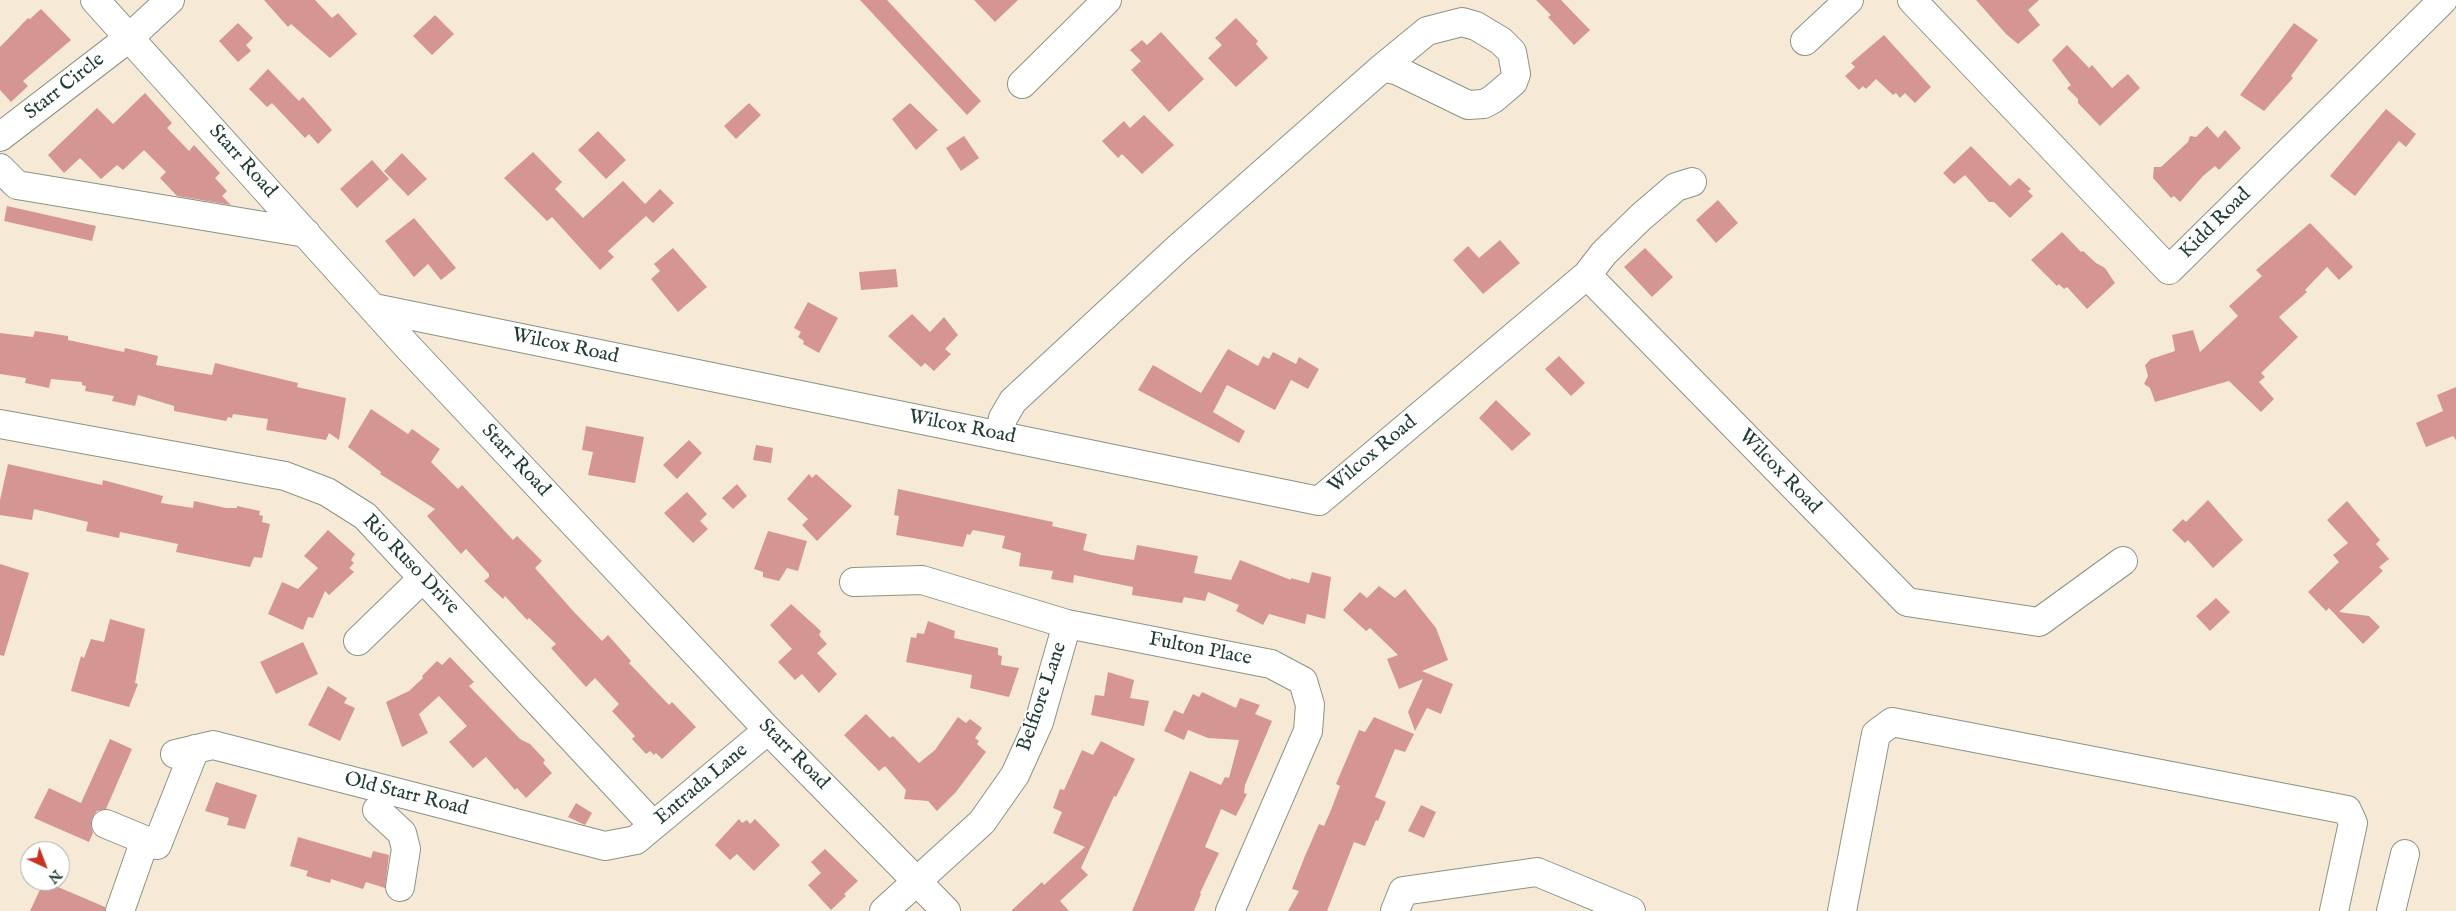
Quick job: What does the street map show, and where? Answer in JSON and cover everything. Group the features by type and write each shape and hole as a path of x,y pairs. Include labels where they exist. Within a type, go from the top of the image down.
{"street":[{"name":"Starr Road","path":"95,0 414,354 768,730 946,911"},
{"name":"Starr Circle","path":"0,137 130,37 170,0"},
{"path":"1022,84 1107,0"},
{"path":"1805,41 1849,0"},
{"name":"Kidd Road","path":"1912,0 2170,270 2443,0"},
{"path":"999,436 1003,418 1013,401 1177,249 1382,68"},
{"path":"0,168 17,185 306,233"},
{"path":"1587,275 1604,253 1640,217 1676,187 1692,182"},
{"name":"Wilcox Road","path":"374,308 1319,501 1587,275 1907,602 2039,622 2123,561"},
{"name":"Rio Ruso Drive","path":"0,424 285,476 327,492 365,516 423,578 645,833"},
{"path":"358,641 423,578"},
{"name":"Fulton Place","path":"854,582 922,580 1067,624 1271,664 1302,681 1310,705 1308,731 1230,911"},
{"name":"Belfiore Lane","path":"884,911 982,822 1015,775 1039,722 1067,624"},
{"path":"1842,911 1876,734 1892,722 2347,810 2353,822 2334,911"},
{"name":"Entrada Lane","path":"645,833 768,730"},
{"name":"Old Starr Road","path":"145,840 157,845 185,752 213,745 377,810 605,846 645,833"},
{"path":"377,810 402,833 406,849 400,887"},
{"path":"106,824 145,840 120,911"},
{"path":"2391,911 2405,854"},
{"path":"1395,911 1403,891 1536,872 1631,911"}],"building":[{"path":"264,0 315,0 332,18 338,13 357,34 330,58 291,24 288,27"},
{"path":"860,0 887,0 981,101 967,115"},
{"path":"974,0 1018,0 995,22"},
{"path":"1536,0 1561,0 1590,30 1574,45 1548,17 1551,15"},
{"path":"1976,0 2039,0 2028,10 2040,25 2018,44 2006,34"},
{"path":"41,9 71,40 23,81 28,86 11,102 0,90 0,47 28,18 30,19"},
{"path":"435,15 454,34 432,55 413,36"},
{"path":"1236,18 1258,41 1256,44 1268,58 1236,87 1208,58 1222,45 1215,38"},
{"path":"238,23 253,38 246,45 251,51 238,62 219,41"},
{"path":"2294,23 2318,40 2291,76 2293,78 2264,111 2240,95"},
{"path":"1161,32 1204,79 1169,112 1131,70 1141,61 1130,50 1142,40 1147,45"},
{"path":"1884,35 1931,87 1915,103 1905,93 1900,98 1896,93 1893,95 1876,79 1866,89 1863,86 1859,90 1845,76 1855,67 1851,63"},
{"path":"2067,45 2089,68 2092,65 2112,88 2128,74 2140,88 2100,126 2078,103 2078,99 2067,88 2071,85 2052,60"},
{"path":"268,69 299,101 303,97 332,130 318,144 309,134 305,138 272,103 267,107 249,89"},
{"path":"145,93 172,123 167,128 189,151 194,145 220,173 215,178 227,191 222,196 231,205 177,196 160,178 166,172 144,150 123,170 117,165 101,179 80,158 64,173 48,155 97,108 113,124"},
{"path":"749,103 761,115 736,139 724,126"},
{"path":"910,103 938,130 916,150 892,119"},
{"path":"2386,109 2416,134 2406,147 2399,141 2355,196 2330,176"},
{"path":"1144,115 1174,145 1142,174 1122,154 1118,158 1102,141 1124,121 1130,128"},
{"path":"2207,126 2218,138 2225,130 2241,148 2219,170 2215,166 2203,176 2180,202 2174,196 2171,198 2153,178 2154,167 2161,167 2188,142 2190,136 2196,137"},
{"path":"598,131 626,160 606,179 578,150"},
{"path":"964,136 979,158 961,171 946,148"},
{"path":"1971,146 2010,186 2019,178 2031,189 2028,191 2033,196 2010,218 1994,202 1989,202 1965,175 1954,184 1943,173"},
{"path":"533,152 562,182 555,189 583,218 623,181 645,204 660,189 674,203 653,223 646,216 608,251 614,257 600,270 552,217 547,221 504,178"},
{"path":"402,153 427,179 408,196 384,171"},
{"path":"372,160 389,179 357,208 340,189"},
{"path":"1718,200 1738,223 1716,243 1696,220"},
{"path":"7,206 96,226 92,241 4,221"},
{"path":"414,218 456,268 441,280 428,264 414,277 385,241"},
{"path":"2310,223 2353,267 2339,280 2327,267 2305,290 2307,292 2279,317 2298,337 2261,373 2265,377 2259,382 2274,399 2261,412 2229,381 2155,402 2150,388 2144,384 2148,376 2145,365 2151,359 2175,351 2172,335 2193,330 2200,352 2238,316 2229,306 2262,276 2256,270"},
{"path":"2062,232 2081,252 2083,251 2096,263 2105,268 2115,283 2087,309 2067,287 2064,289 2059,284 2057,286 2031,260"},
{"path":"1500,240 1520,263 1483,294 1453,260 1468,246 1479,258"},
{"path":"673,248 707,287 678,312 651,279 660,271 654,264"},
{"path":"1645,248 1673,277 1652,297 1624,267"},
{"path":"896,269 898,287 861,290 859,272"},
{"path":"808,302 838,318 819,353 803,344 804,341 798,337 801,332 794,328"},
{"path":"912,314 930,332 944,317 958,335 945,349 951,354 934,371 925,363 921,367 888,336"},
{"path":"35,331 68,336 68,340 124,352 125,348 158,356 156,365 212,375 215,363 298,383 297,387 346,398 339,440 329,433 326,440 266,430 268,419 233,414 232,418 228,417 226,421 174,411 174,406 138,395 135,406 112,401 114,396 85,391 86,386 82,385 82,382 51,379 49,388 25,383 26,378 0,374 0,333 33,337"},
{"path":"1228,349 1258,366 1263,356 1269,359 1273,352 1296,364 1299,357 1319,369 1308,389 1291,380 1275,410 1227,385 1213,412 1245,431 1239,443 1138,390 1153,365 1201,393"},
{"path":"1559,356 1585,383 1571,396 1545,369"},
{"path":"2456,387 2456,440 2453,436 2426,447 2416,423 2443,411 2437,395"},
{"path":"1496,400 1531,434 1512,451 1479,418"},
{"path":"371,409 408,434 412,429 440,449 431,462 458,489 462,485 513,540 517,536 542,561 535,568 574,612 602,641 608,635 631,661 629,663 669,705 672,702 696,727 662,759 656,753 654,755 650,751 646,754 632,739 635,736 612,711 619,704 595,678 586,687 551,648 556,644 529,618 527,620 505,596 503,599 484,581 489,577 489,574 466,549 461,554 427,516 435,509 380,474 381,472 348,447"},
{"path":"586,426 644,437 635,483 588,475 593,452 582,450"},
{"path":"689,440 702,453 677,479 663,465"},
{"path":"756,445 773,448 771,463 753,460"},
{"path":"8,464 102,485 103,480 163,496 161,503 193,508 194,501 226,508 237,508 237,506 260,511 259,515 263,516 262,522 270,524 262,558 254,557 250,567 176,552 178,544 120,532 119,538 86,531 88,522 34,509 32,520 0,515 0,500"},
{"path":"809,474 812,478 816,474 852,506 817,541 802,525 808,519 787,499"},
{"path":"737,484 747,496 733,509 722,498"},
{"path":"898,489 1053,522 1052,526 1087,534 1083,550 1101,555 1134,560 1137,545 1198,556 1194,573 1231,580 1240,560 1291,580 1291,578 1309,583 1312,572 1331,577 1325,619 1307,614 1305,624 1269,614 1263,625 1236,611 1239,605 1208,592 1205,601 1184,597 1182,603 1132,595 1133,587 1074,575 1073,583 1051,579 1053,571 1019,566 1021,553 1002,548 1005,536 973,530 970,535 967,534 963,547 896,535 899,516 894,515"},
{"path":"687,492 707,514 700,521 708,529 693,543 664,513"},
{"path":"2208,500 2243,540 2213,568 2188,540 2185,543 2172,530 2183,519 2186,522"},
{"path":"2347,501 2380,540 2376,544 2389,559 2379,567 2383,571 2339,612 2369,616 2380,627 2363,644 2329,608 2326,611 2308,592 2339,562 2333,555 2348,543 2327,520"},
{"path":"328,530 355,554 351,560 354,563 349,568 354,572 329,595 325,591 313,618 308,617 303,630 268,614 282,582 298,589 318,568 304,556"},
{"path":"768,531 807,541 798,571 787,568 779,581 763,577 763,572 754,569"},
{"path":"0,564 29,573 4,656 0,655"},
{"path":"1379,586 1395,598 1405,589 1436,628 1448,660 1422,671 1453,684 1441,714 1427,708 1415,731 1408,712 1423,679 1399,689 1387,659 1398,655 1370,628 1366,631 1343,610 1360,592 1367,598"},
{"path":"2216,598 2230,612 2210,631 2196,616"},
{"path":"791,604 821,631 819,635 827,644 817,653 837,674 819,693 802,674 795,680 778,662 792,649 770,625"},
{"path":"110,619 145,629 135,683 138,684 129,707 71,691 81,656 84,658 91,639 104,642"},
{"path":"928,621 955,631 954,638 998,648 998,655 1002,656 1001,665 1019,668 1009,697 970,688 972,675 906,662 911,637 916,638 917,633 924,634"},
{"path":"303,642 318,674 276,694 260,662"},
{"path":"450,657 474,682 469,686 520,739 530,744 545,760 543,763 552,773 526,798 517,788 515,790 486,757 473,768 449,742 467,726 439,696 419,714 428,733 402,747 386,702 409,691 437,661 442,665"},
{"path":"1108,672 1134,680 1130,698 1149,701 1144,726 1091,715 1095,695 1104,696"},
{"path":"328,686 347,698 344,703 355,708 340,741 308,725"},
{"path":"1202,692 1236,708 1240,698 1260,705 1255,714 1272,721 1245,785 1244,793 1247,794 1236,816 1221,809 1205,847 1219,853 1200,893 1194,911 1132,911 1190,771 1221,785 1225,777 1229,778 1239,740 1208,738 1188,730 1184,740 1164,731 1174,710 1183,714 1193,694 1199,697"},
{"path":"866,714 890,738 893,736 919,763 935,750 958,717 966,723 970,719 982,728 975,738 979,741 977,744 986,752 956,792 937,811 928,801 904,799 906,790 885,766 879,771 844,735"},
{"path":"1374,717 1414,734 1405,752 1395,749 1375,797 1386,802 1378,821 1376,820 1365,846 1354,842 1327,911 1288,911 1299,891 1292,889 1319,824 1324,826 1331,810 1340,786 1336,784 1359,730 1365,732"},
{"path":"110,739 132,749 106,809 97,811 92,818 91,826 93,833 89,842 34,818 49,788 81,803"},
{"path":"1101,741 1135,759 1116,797 1114,796 1081,868 1088,875 1060,901 1069,911 1011,911 1042,882 1044,885 1085,847 1053,833 1062,812 1053,808 1060,789 1064,790 1082,750 1093,755"},
{"path":"216,782 257,795 245,829 227,825 229,818 205,811"},
{"path":"576,803 592,813 585,825 568,817"},
{"path":"1421,805 1436,812 1424,838 1408,831"},
{"path":"739,819 742,823 747,820 750,824 755,819 780,845 754,871 737,854 730,860 715,845"},
{"path":"298,837 371,858 373,851 389,855 385,888 366,882 363,889 331,879 330,883 306,876 308,871 290,866"},
{"path":"825,849 858,881 831,910 808,885 821,873 811,862"},
{"path":"39,891 67,891 105,907 105,911 30,911"}]}
